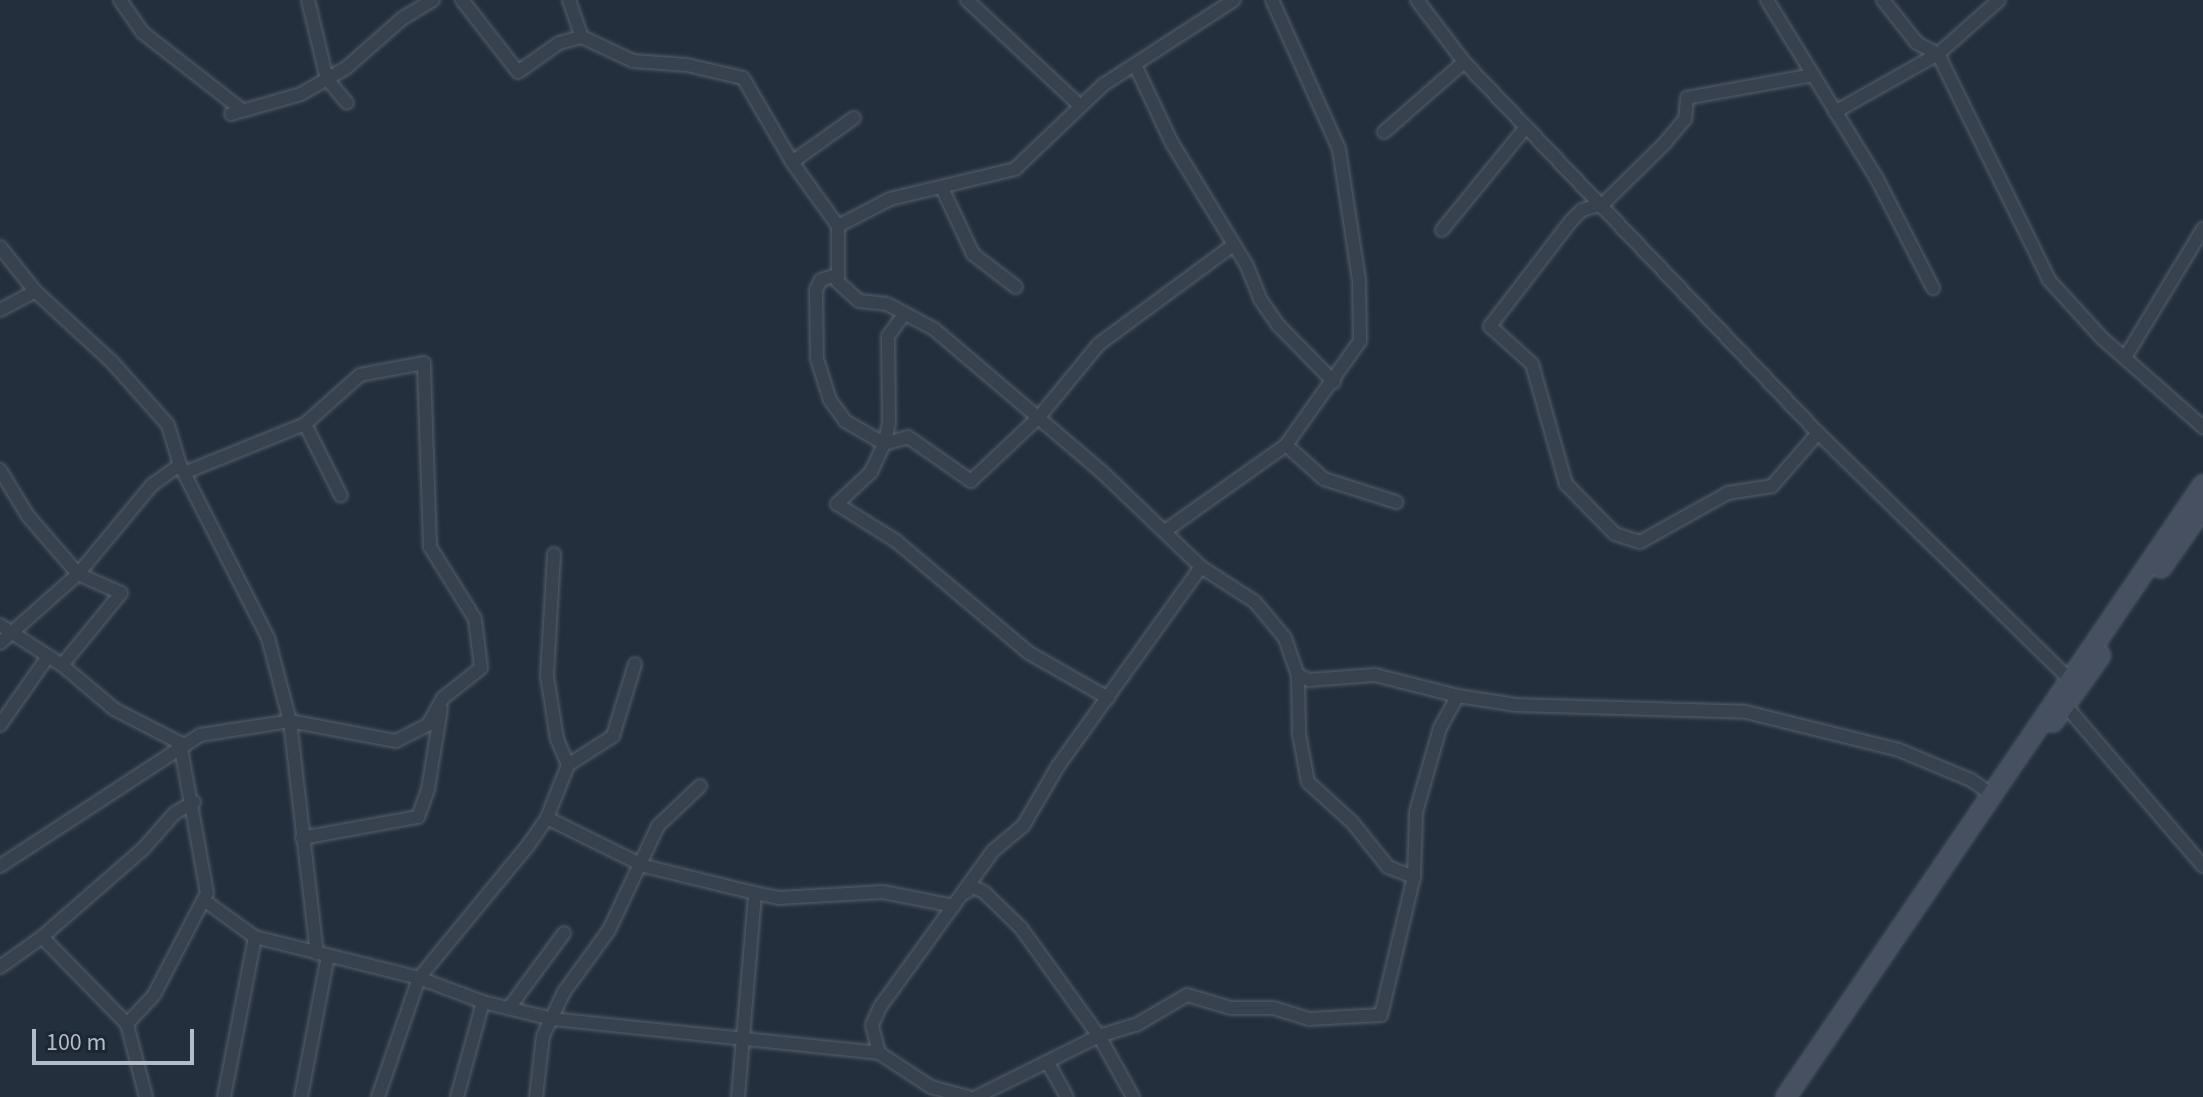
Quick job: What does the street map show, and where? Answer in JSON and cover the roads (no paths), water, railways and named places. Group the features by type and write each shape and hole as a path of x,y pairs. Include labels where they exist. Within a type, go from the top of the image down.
{"street":[{"path":"120,0 142,32 237,112 301,94 327,79 433,0"},
{"path":"308,0 327,79 347,103"},
{"path":"462,0 518,72 559,43 582,37 633,61 687,65 743,78 792,162 838,226 837,275 859,301 887,304 902,317 934,329 1039,417 1201,567 1273,618 1298,675 1299,734 1308,782 1352,822 1388,867 1414,877"},
{"path":"569,0 582,37"},
{"path":"967,0 1078,104"},
{"path":"838,226 890,199 1015,169 1078,104 1234,0"},
{"path":"1165,531 1286,445 1298,422 1334,382 1360,341 1359,280 1334,131 1272,0"},
{"path":"1767,0 1918,251 1933,288"},
{"path":"1883,0 1917,43 1938,54 2049,280 2203,427"},
{"path":"1835,112 1938,54 1999,0"},
{"path":"1422,1 1464,62 1526,127 1603,204 1818,433 2068,678"},
{"path":"1384,132 1464,62"},
{"path":"1136,67 1172,143 1278,325 1334,382"},
{"path":"1813,75 1687,98 1685,119 1603,204 1582,210 1571,221 1490,326 1532,364 1561,473 1572,492 1605,527 1640,542 1728,493 1772,486 1818,433"},
{"path":"792,162 854,118"},
{"path":"1442,230 1526,127"},
{"path":"942,188 973,254 1016,287"},
{"path":"2126,356 2203,229"},
{"path":"837,275 818,284 817,359 828,395 845,421 884,444 908,437 971,481 1039,417 1099,344 1232,246"},
{"path":"0,247 35,291 112,362 168,425 183,468 268,638 290,721 302,838 322,954 301,1097"},
{"path":"0,310 35,291"},
{"path":"902,317 888,336 884,444 871,472 837,504 896,541 1029,653 1108,698"},
{"path":"0,643 78,574 152,485 183,468 305,424 360,375 424,363 430,547 475,619 481,668 443,698 428,725 396,741 290,721 229,726 180,743 0,866"},
{"path":"305,424 341,496"},
{"path":"1286,445 1324,479 1396,502"},
{"path":"0,470 28,516 78,574 121,593 62,665"},
{"path":"1796,1097 2065,705 2203,485"},
{"path":"1786,1097 1994,796 2068,678 2129,606 2203,508"},
{"path":"554,554 547,676 557,739 568,765"},
{"path":"967,892 993,851 1023,826 1058,766 1201,567"},
{"path":"0,625 62,665 114,709 180,743 194,802 205,901 154,995 127,1024"},
{"path":"0,725 47,658"},
{"path":"378,1097 419,978 547,818 568,765 613,736 635,664"},
{"path":"1298,675 1309,680 1375,675 1458,696 1538,706 1746,712 1899,750 1971,780 1994,796"},
{"path":"976,1097 1099,1036 1136,1025 1187,995 1231,1008 1273,1008 1309,1019 1381,1015 1414,877 1416,812 1440,728 1458,696"},
{"path":"302,838 418,817 428,789 443,698"},
{"path":"2065,705 2203,866"},
{"path":"536,1097 536,1067 552,1019 644,866 658,826 700,786"},
{"path":"0,967 42,937 143,849 175,813 194,802"},
{"path":"547,818 644,866 778,898 883,892 954,906"},
{"path":"879,1053 872,1025 880,1007 971,886 984,892 1009,914 1099,1036 1133,1097"},
{"path":"738,1097 755,893"},
{"path":"205,901 255,937 419,978 483,1002 552,1019 741,1043 879,1053 930,1092 968,1097"},
{"path":"509,1008 564,933"},
{"path":"42,937 127,1024 146,1097"},
{"path":"224,1097 255,937"},
{"path":"457,1097 483,1002"},
{"path":"1048,1063 1067,1097"}]}
